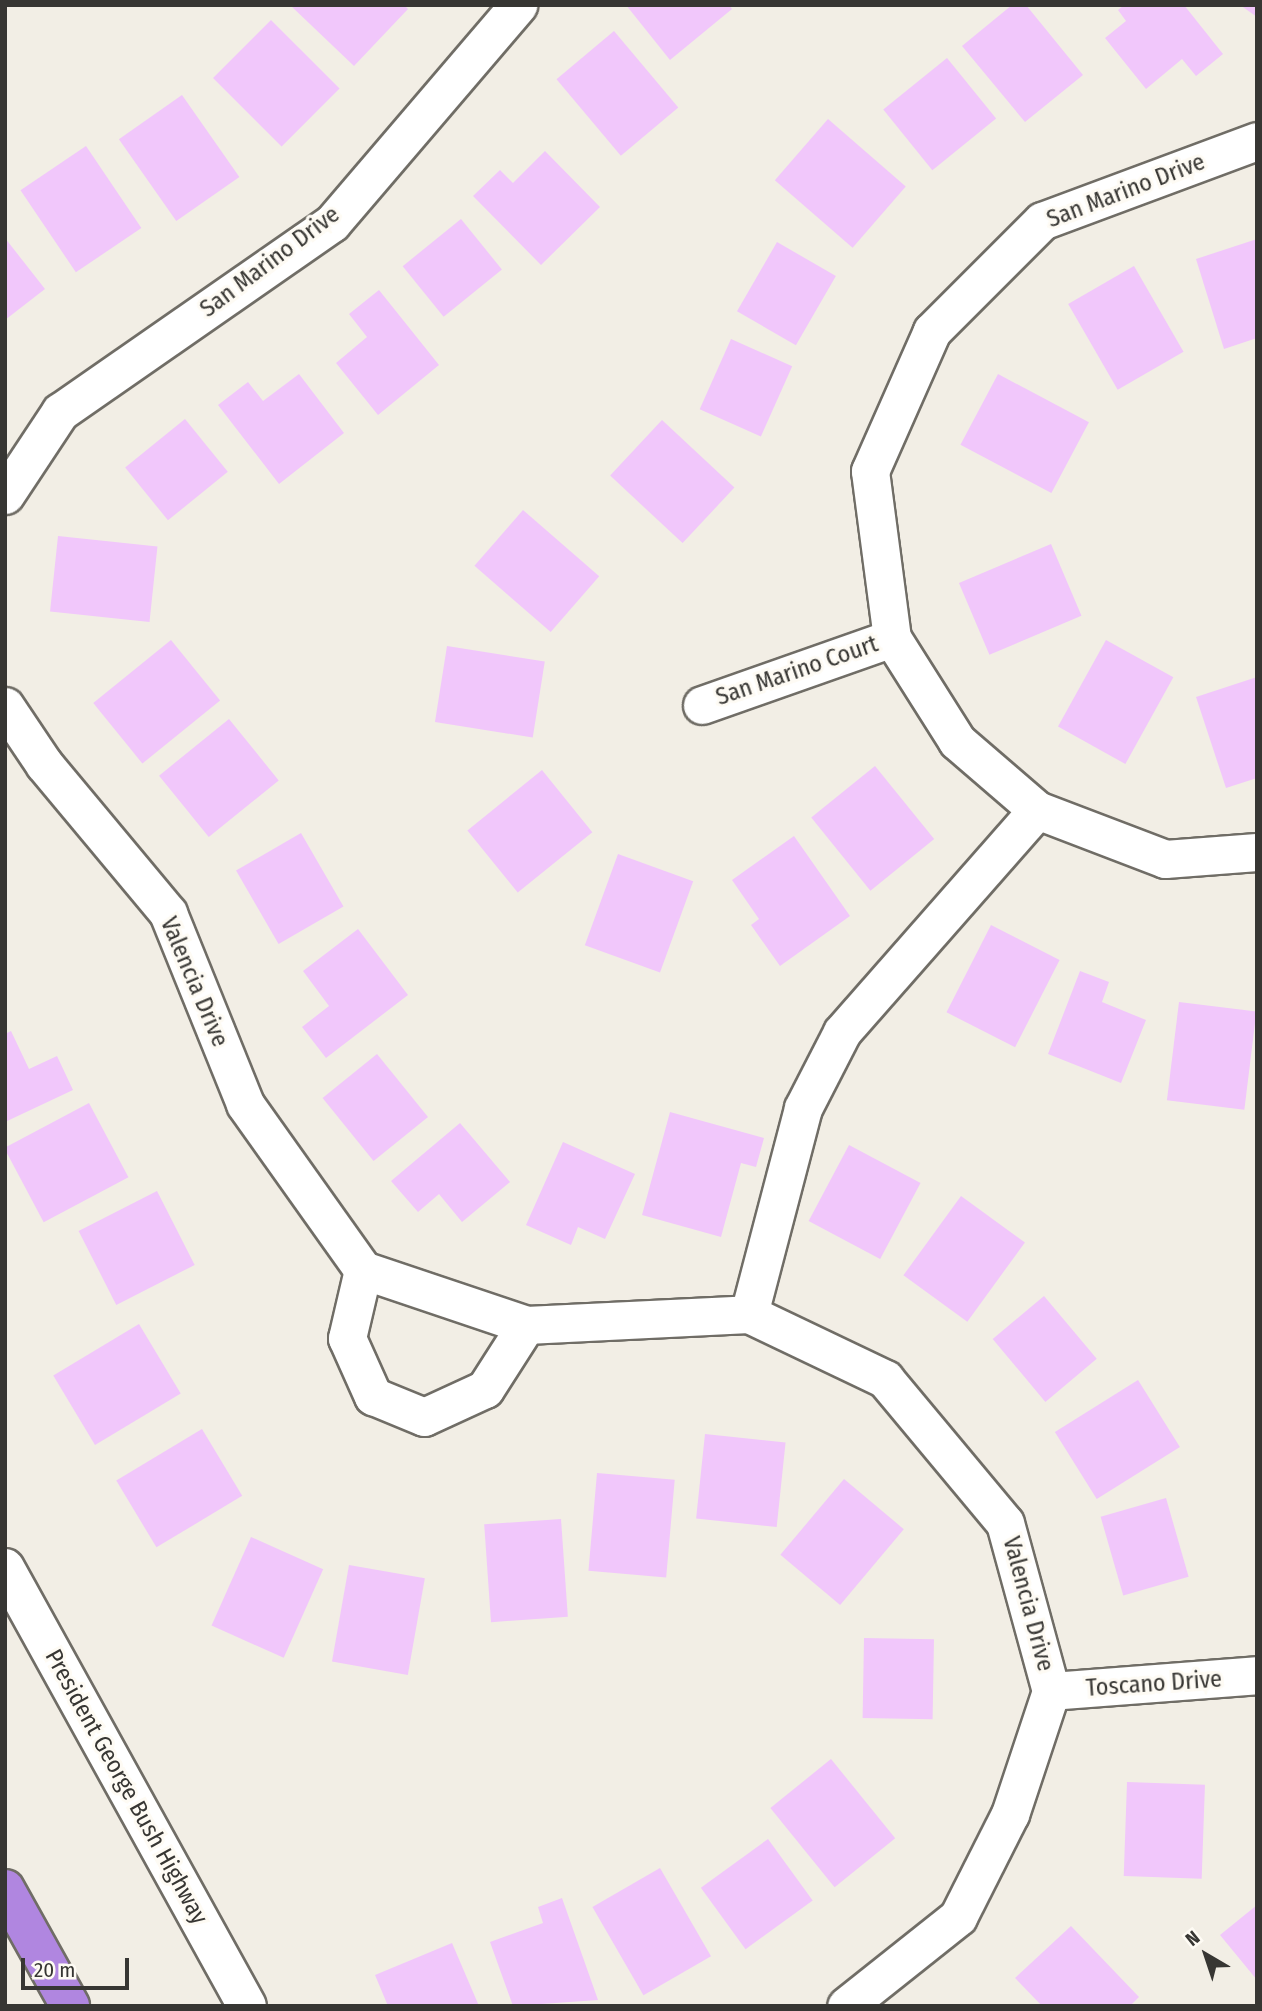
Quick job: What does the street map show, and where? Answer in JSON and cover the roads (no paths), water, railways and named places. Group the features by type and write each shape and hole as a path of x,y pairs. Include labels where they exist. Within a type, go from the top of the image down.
{"highway":[{"path":"5,1889 70,2006"}],"main road":[{"name":"President George Bush Highway","path":"5,1568 247,2006"}],"street":[{"name":"San Marino Drive","path":"5,495 60,412 332,223 518,5"},
{"name":"San Marino Drive","path":"1257,141 1042,221 932,331 870,471 892,638 957,741 1037,810 1165,859 1257,852"},
{"name":"San Marino Court","path":"702,705 892,638"},
{"name":"Valencia Drive","path":"5,706 44,764 168,913 244,1104 363,1270 526,1325 750,1314 885,1379 1005,1523 1051,1691 1010,1814 958,1917 846,2006"},
{"path":"750,1314 803,1108 842,1032 1037,810"},
{"path":"363,1270 347,1338 373,1395 424,1417 485,1388 526,1325"},
{"name":"Toscano Drive","path":"1051,1691 1257,1675"}]}
